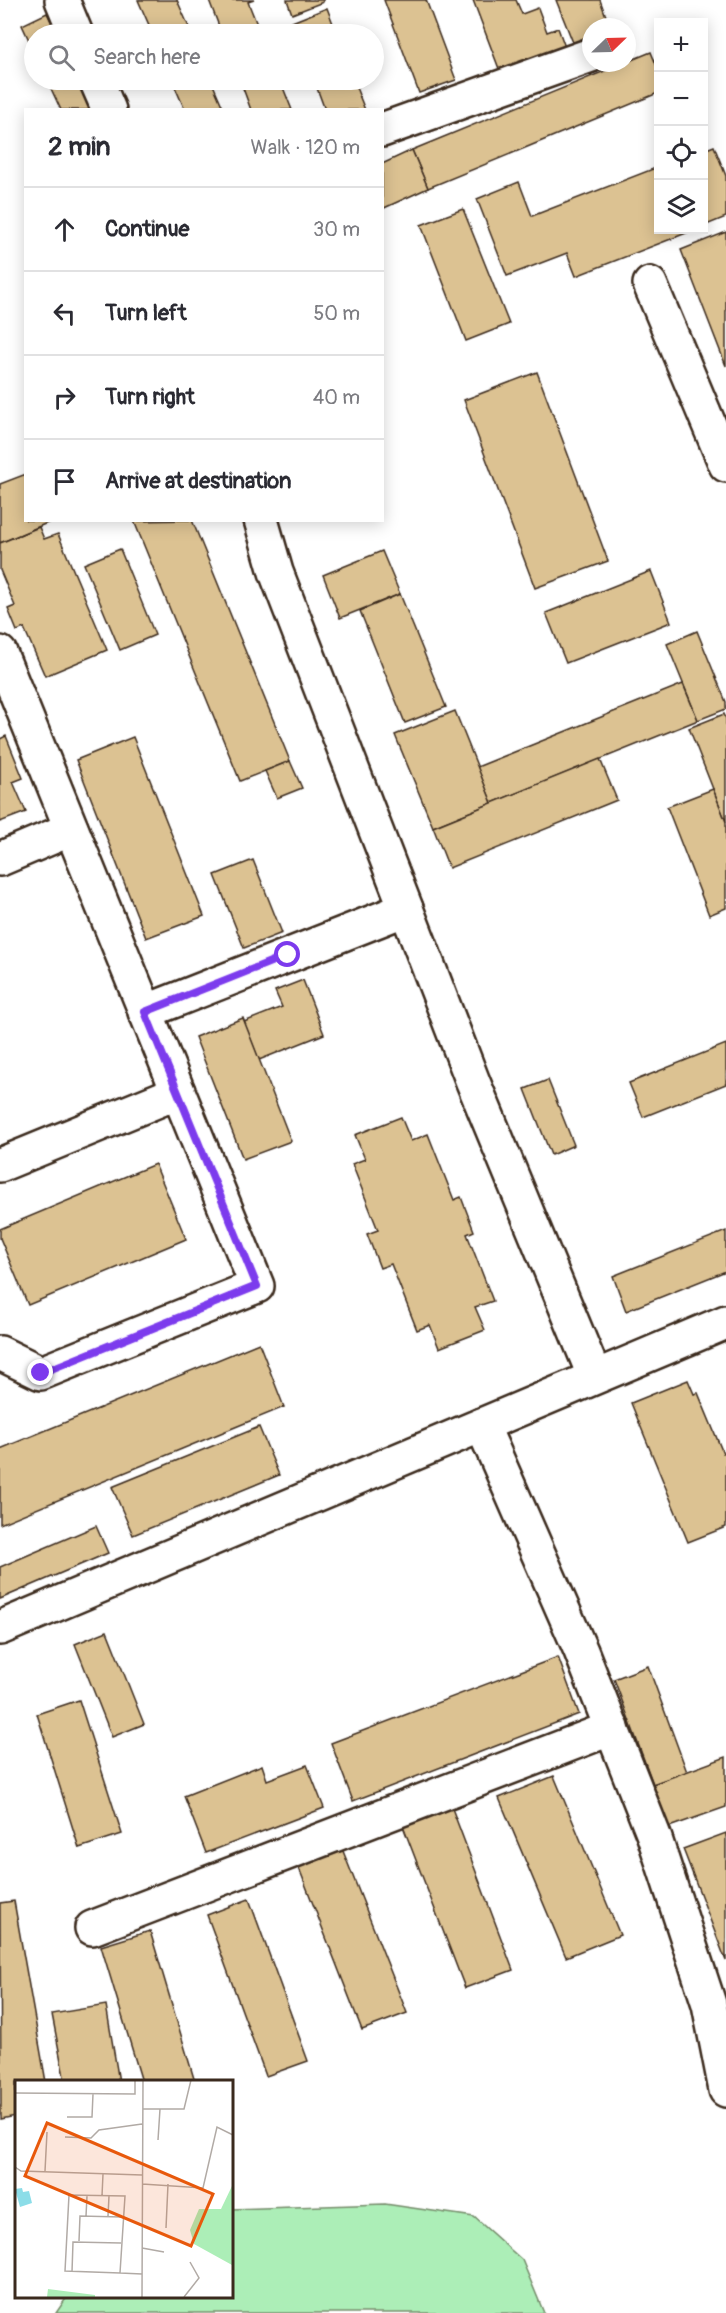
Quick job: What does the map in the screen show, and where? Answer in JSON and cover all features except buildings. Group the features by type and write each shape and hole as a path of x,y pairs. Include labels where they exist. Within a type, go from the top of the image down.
{"street":[{"path":"62,0 72,24"},
{"path":"384,129 582,58"},
{"path":"100,90 108,108"},
{"path":"650,284 726,465"},
{"path":"262,522 276,572 473,1082 594,1376"},
{"path":"0,654 257,1286 41,1373 0,1353"},
{"path":"0,859 71,829"},
{"path":"145,1012 406,909"},
{"path":"0,1165 178,1092"},
{"path":"0,1628 726,1322"},
{"path":"482,1425 581,1651 654,1836 709,2004 726,2090"},
{"path":"92,1928 612,1728"}],"green space":[{"path":"385,2204 474,2217 522,2260 544,2313 56,2313 66,2298 232,2298 232,2209"}],"route":[{"path":"41,1373 257,1286 145,1012 288,955"}]}
